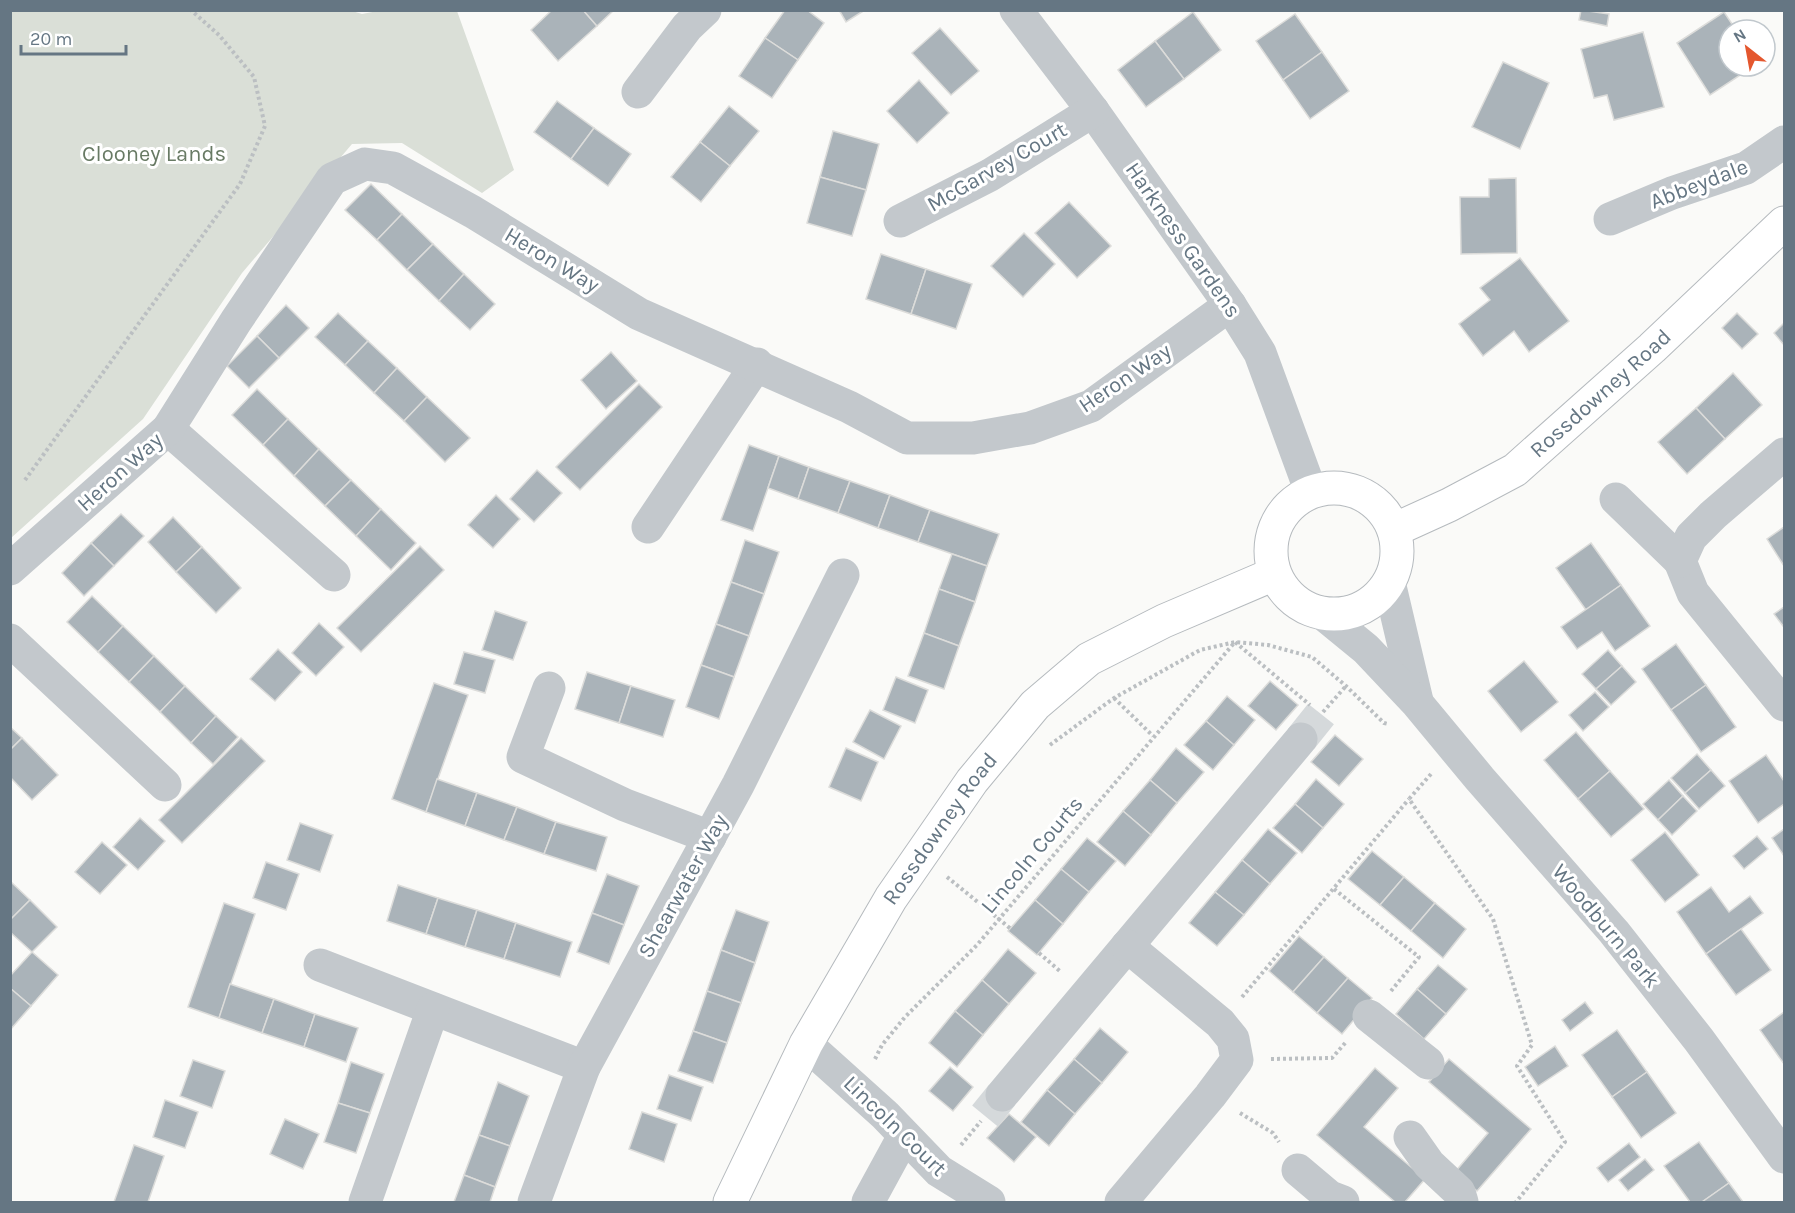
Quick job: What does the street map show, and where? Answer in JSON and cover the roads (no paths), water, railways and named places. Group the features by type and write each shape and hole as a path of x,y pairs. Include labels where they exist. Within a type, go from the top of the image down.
{"main road":[{"name":"Rossdowney Road","path":"1394,530 1449,505 1515,470 1652,348 1785,223"},
{"path":"1330,488 1351,490 1369,498 1384,512 1394,530 1397,548 1395,565 1389,582 1378,596 1364,607 1343,614 1322,613 1302,606 1286,593 1274,574 1270,555 1272,535 1280,517 1293,502 1311,492 1330,488"},
{"name":"Rossdowney Road","path":"730,1203 806,1044 891,898 972,781 1035,705 1089,659 1164,621 1274,574"}],"street":[{"path":"638,92 687,27 705,10"},
{"name":"Harkness Gardens","path":"1016,10 1093,111 1230,305 1260,353 1311,492"},
{"name":"McGarvey Court","path":"900,221 990,175 1093,111"},
{"name":"Abbeydale","path":"1610,219 1672,193 1746,168 1785,142"},
{"name":"Heron Way","path":"10,569 168,429 236,321 332,179 365,164 393,168 473,212 639,314 757,364 849,407 907,438 973,438 1030,428 1090,406 1230,305"},
{"path":"648,527 757,364"},
{"path":"168,429 334,575"},
{"path":"1680,561 1691,537 1713,515 1785,454"},
{"path":"1616,500 1680,561 1693,593 1785,705"},
{"name":"Shearwater Way","path":"534,1203 584,1067 738,785 843,575"},
{"name":"Woodburn Park","path":"1389,582 1417,703"},
{"name":"Woodburn Park","path":"1322,613 1366,649 1417,703 1614,932 1699,1040 1785,1156"},
{"path":"10,640 165,785"},
{"path":"549,688 523,757 625,805 710,837"},
{"path":"1002,1095 1301,739"},
{"path":"1121,1203 1237,1060 1233,1039 1220,1023 1127,946"},
{"path":"320,965 584,1067"},
{"path":"365,1203 432,1009"},
{"path":"1369,1016 1428,1063"},
{"name":"Lincoln Court","path":"806,1044 860,1091 939,1171 989,1203"},
{"path":"868,1203 904,1136"},
{"path":"1410,1137 1430,1164 1459,1192 1462,1203"},
{"path":"1298,1170 1330,1197 1343,1203"}],"tunnel":[{"path":"1301,739 1321,714"},
{"path":"985,1116 1002,1095"}],"park label":[{"name":"Clooney Lands","path":"154,154"}]}
